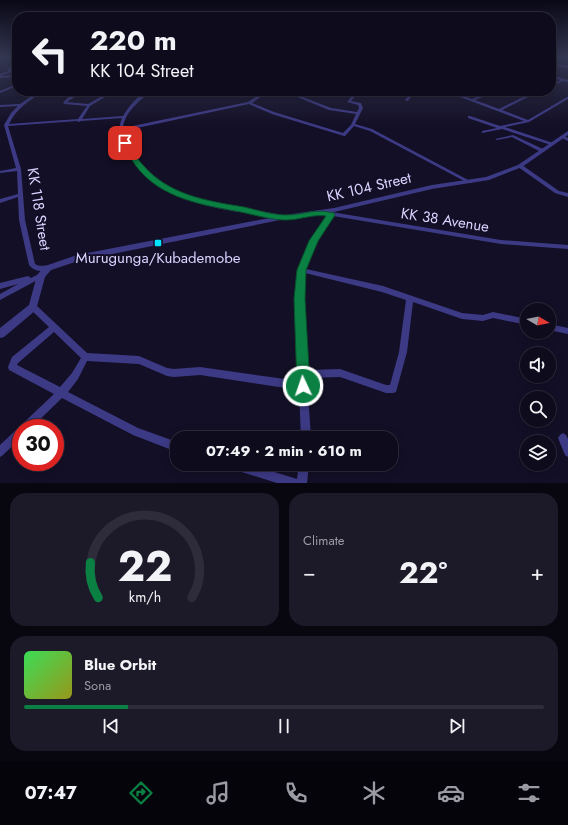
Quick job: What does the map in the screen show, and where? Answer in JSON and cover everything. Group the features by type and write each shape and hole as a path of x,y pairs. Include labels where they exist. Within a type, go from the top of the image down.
{"street":[{"path":"556,83 563,80 568,81"},
{"path":"0,92 12,87"},
{"path":"6,125 14,112 34,96"},
{"path":"74,96 65,103 89,105"},
{"path":"80,121 89,105 104,96"},
{"path":"141,96 128,108 124,117 122,137 139,165 160,184 172,192 203,203 285,217"},
{"path":"122,130 249,103 260,96"},
{"path":"297,96 330,109 359,113"},
{"path":"249,103 273,113 340,134 346,134 353,125 361,105 349,100 353,96"},
{"path":"407,100 410,96"},
{"path":"461,96 528,121"},
{"path":"473,100 483,96"},
{"path":"500,110 528,96"},
{"path":"483,132 528,121 568,98"},
{"path":"0,106 21,105"},
{"path":"469,116 551,144"},
{"path":"6,125 124,117"},
{"name":"KK 118 Street","path":"6,125 19,169 22,220 32,265 39,269 48,268"},
{"path":"353,125 371,130 470,182"},
{"path":"0,133 7,132"},
{"path":"497,140 512,136 543,151"},
{"name":"KK 104 Street","path":"48,268 77,258 285,217 319,212 432,187 470,182 492,177 520,166 551,144 566,137"},
{"path":"520,166 557,192 568,195"},
{"path":"0,172 19,169"},
{"path":"0,201 20,195"},
{"name":"KK 38 Avenue","path":"319,212 501,242 568,247"},
{"path":"306,431 299,292 302,270 314,241 331,215"},
{"name":"KK 118 Street","path":"41,275 48,268"},
{"path":"302,270 383,289 462,316 483,318 493,315 520,321"},
{"path":"0,286 41,275"},
{"path":"0,297 41,275"},
{"path":"0,334 33,307 41,275"},
{"path":"303,374 340,373 386,389 393,389 403,352 410,299"},
{"path":"33,307 53,328 85,357 139,360 167,372 174,373 200,371 303,386"},
{"path":"53,328 15,360 12,366 16,370 60,394 136,432 170,444"},
{"path":"556,328 568,331"},
{"path":"34,419 60,394 82,366 85,357"},
{"path":"563,438 568,452"},
{"path":"0,452 12,440"},
{"path":"255,471 294,483"},
{"path":"302,483 303,471"}],"place":[{"name":"Murugunga/Kubademobe","path":"158,243"}],"route":[{"path":"125,143 146,173 172,192 184,197 203,203 285,217 319,212 331,215 314,241 302,270 299,285 303,386"}]}
